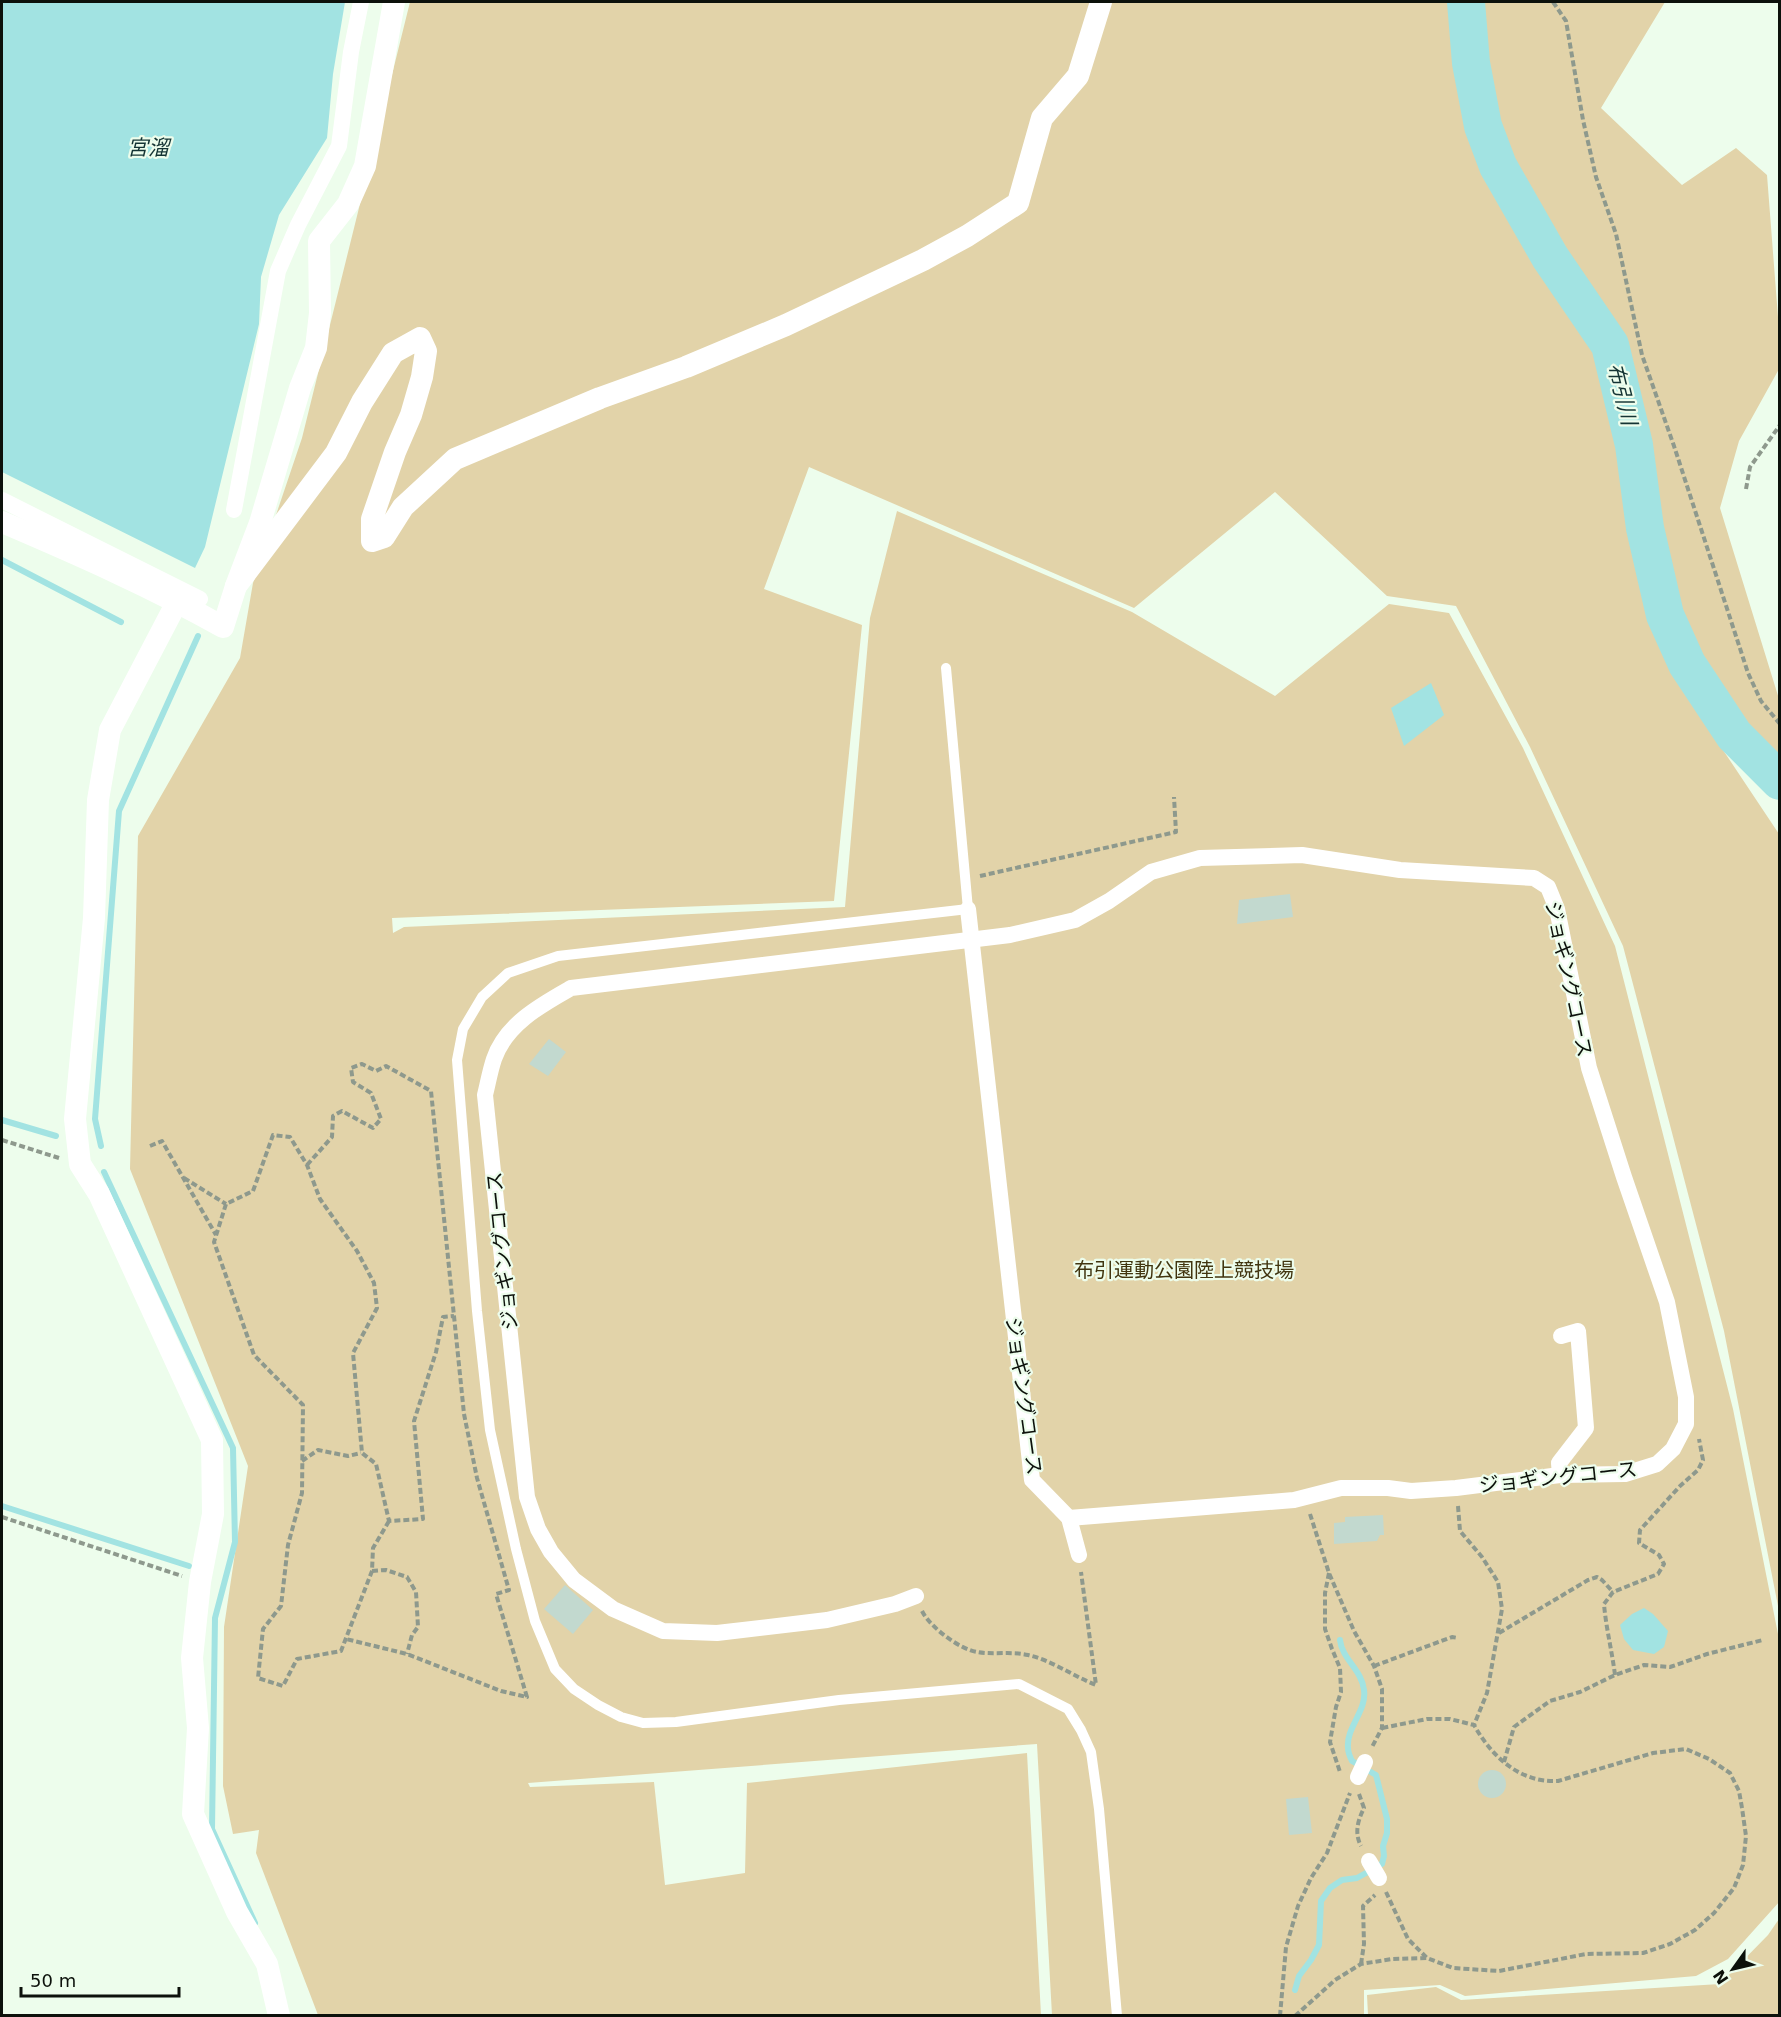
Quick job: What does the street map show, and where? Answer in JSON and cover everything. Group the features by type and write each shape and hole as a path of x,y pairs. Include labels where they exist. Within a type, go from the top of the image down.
{"street":[{"path":"234,510 278,271 298,225 339,146 351,52 361,2"},
{"path":"2,522 86,558 223,627 260,522 300,388 316,348 320,314 320,242 348,204 365,166 394,2"},
{"path":"236,586 336,453 362,402 393,353 420,338 426,351 422,377 411,415 395,452 372,519 372,541 384,537 403,507 455,459 600,398 686,367 786,325 932,255 967,236 1018,203 1042,117 1078,76 1101,2"},
{"path":"2,500 200,599"},
{"path":"177,602 110,730 98,800 94,918 75,1119 80,1164 99,1194 212,1440 213,1514 200,1582 192,1658 198,1728 193,1814 237,1912 267,1964 279,2016"},
{"name":"ジョギングコース","path":"916,1596 895,1604 827,1620 717,1633 663,1631 613,1609 574,1580 551,1552 538,1529 527,1497 485,1095 495,1057 512,1029 541,1006 571,988 970,939 1010,934 1075,920 1109,901 1151,872 1200,858 1302,855 1400,870 1534,878 1548,887 1557,909 1589,1068 1667,1302 1686,1397 1686,1424 1673,1449 1657,1464 1625,1474 1560,1475 1412,1491 1388,1488 1341,1488 1294,1500 1069,1518 1032,1480 970,939 968,909"},
{"path":"1560,1475 1559,1463 1586,1428 1578,1331 1561,1336"},
{"path":"1069,1518 1079,1555"},
{"path":"1369,1861 1379,1878"}],"lane":[{"path":"946,668 968,909 558,956 508,973 482,997 463,1029 457,1060 477,1311 490,1430 516,1550 535,1621 555,1669 574,1689 621,1717 643,1723 676,1722 839,1700 1019,1684 1068,1709 1091,1752 1100,1820 1118,2016"}],"path":[{"path":"1553,2 1566,21 1583,120 1596,177 1616,234 1642,355 1748,673 1761,701 1779,724"},
{"path":"1746,489 1750,467 1779,425"},
{"path":"965,880 1176,832 1174,797"},
{"path":"307,1165 332,1137 333,1116 342,1111 373,1128 381,1119 371,1093 353,1082 351,1068 362,1064 376,1071 386,1066 431,1091 464,1414 477,1478 508,1590 496,1594 527,1697 501,1691 407,1654 346,1639"},
{"path":"273,1136 290,1137 307,1165 320,1199 357,1251 374,1283 377,1308 353,1353 362,1453 376,1464 389,1521 373,1548 372,1571 341,1651 297,1659 283,1686 258,1678 263,1629 281,1606 288,1545 302,1493 303,1405 254,1355 214,1242 226,1204 253,1191 273,1136"},
{"path":"2,1140 80,1164"},
{"path":"150,1146 162,1142 216,1235"},
{"path":"183,1177 226,1204"},
{"path":"389,1521 423,1519 414,1421 436,1352 443,1317 454,1316"},
{"path":"1615,1675 1604,1604 1613,1592 1658,1574 1664,1564 1659,1555 1640,1543 1639,1536 1640,1530 1680,1486 1698,1470 1703,1460 1699,1438 1686,1424"},
{"path":"302,1462 318,1450 348,1456 362,1453"},
{"path":"1456,1488 1460,1531 1482,1557 1497,1582 1502,1609 1487,1693 1474,1725"},
{"path":"1295,2016 1335,1980 1361,1964 1392,1959 1427,1958 1453,1968 1499,1971 1586,1954 1643,1953 1670,1944 1695,1930 1714,1913 1734,1888 1743,1865 1746,1836 1739,1791 1730,1773 1709,1759 1686,1749 1653,1753 1558,1781 1545,1781 1518,1773 1504,1763 1474,1725 1450,1719 1427,1719 1382,1728 1382,1689 1374,1666 1354,1631 1329,1573 1304,1496"},
{"path":"2,1517 200,1582"},
{"path":"916,1596 924,1615 957,1644 976,1652 1028,1654 1051,1663 1076,1678 1096,1685 1079,1555"},
{"path":"372,1571 386,1570 407,1577 416,1592 418,1627 412,1635 407,1654"},
{"path":"1329,1573 1325,1593 1325,1629 1340,1668 1341,1692 1330,1742 1340,1771 1356,1773"},
{"path":"1498,1633 1588,1580 1597,1577 1613,1592"},
{"path":"1374,1666 1452,1637 1458,1638"},
{"path":"1504,1763 1514,1727 1550,1701 1580,1692 1615,1675 1644,1665 1670,1667 1707,1654 1763,1640"},
{"path":"1280,2016 1286,1947 1298,1906 1311,1878 1327,1853 1352,1788 1361,1796 1364,1808 1357,1821 1358,1841 1369,1861"},
{"path":"1379,1878 1408,1939 1427,1958"},
{"path":"1361,1964 1364,1944 1363,1906 1376,1894 1379,1878"}],"green space":[{"name":"布引運動公園陸上競技場","path":"410,2 1665,2 1601,108 1682,185 1736,148 1767,175 1779,330 1779,369 1739,441 1720,508 1779,699 1779,799 1719,744 1779,834 1779,1611 1724,1331 1623,946 1530,747 1456,606 1387,596 1275,492 1134,608 809,467 764,589 862,625 834,901 392,918 393,933 404,927 845,907 870,618 897,511 1132,612 1275,696 1389,604 1449,613 1523,748 1615,946 1733,1409 1779,1639 1780,1901 1728,1959 1696,1976 1465,1996 1440,1985 1364,1990 1364,2015 1052,2015 1037,1744 528,1783 530,1787 654,1782 665,1885 745,1873 747,1783 1027,1753 1041,2015 318,2015 256,1853 259,1830 233,1834 223,1786 224,1627 248,1466 130,1169 138,836 240,658 253,583 302,438"},
{"path":"1779,1919 1780,2012 1778,2015 1368,2015 1367,1995 1436,1987 1461,2000 1720,1984 1768,1935"}],"water":[{"name":"宮溜","path":"2,2 345,2 333,74 327,138 279,215 261,277 259,324 205,547 195,568 2,472"},
{"path":"1431,683 1444,715 1404,746 1391,708"},
{"path":"1644,1608 1653,1614 1668,1631 1664,1647 1654,1654 1633,1650 1624,1639 1620,1625 1632,1614"}],"building":[{"path":"1290,894 1293,917 1237,924 1239,900"},
{"path":"549,1039 566,1052 548,1076 529,1064"},
{"path":"1383,1515 1384,1535 1380,1535 1377,1541 1334,1544 1334,1523 1345,1522 1345,1517"},
{"path":"565,1585 593,1610 573,1634 544,1609"},
{"path":"1492,1770 1502,1774 1506,1784 1502,1794 1492,1798 1482,1794 1478,1784 1482,1774"},
{"path":"1308,1797 1312,1833 1289,1835 1286,1799"}],"waterway":[{"name":"布引川","path":"1466,2 1471,63 1483,126 1498,166 1550,257 1610,345 1634,445 1645,528 1665,615 1687,664 1734,735 1780,781"},
{"path":"2,560 121,622"},
{"path":"101,1146 95,1119 119,811 198,636"},
{"path":"2,1120 56,1136"},
{"path":"104,1172 233,1448 235,1542 215,1618 212,1829 255,1923"},
{"path":"2,1506 189,1566"},
{"path":"1295,1990 1299,1976 1319,1945 1321,1901 1330,1888 1342,1880 1357,1878 1382,1864 1383,1846 1387,1833 1387,1819 1376,1775 1352,1761 1349,1753 1348,1740 1362,1705 1364,1690 1360,1676 1344,1653 1340,1640"}]}
